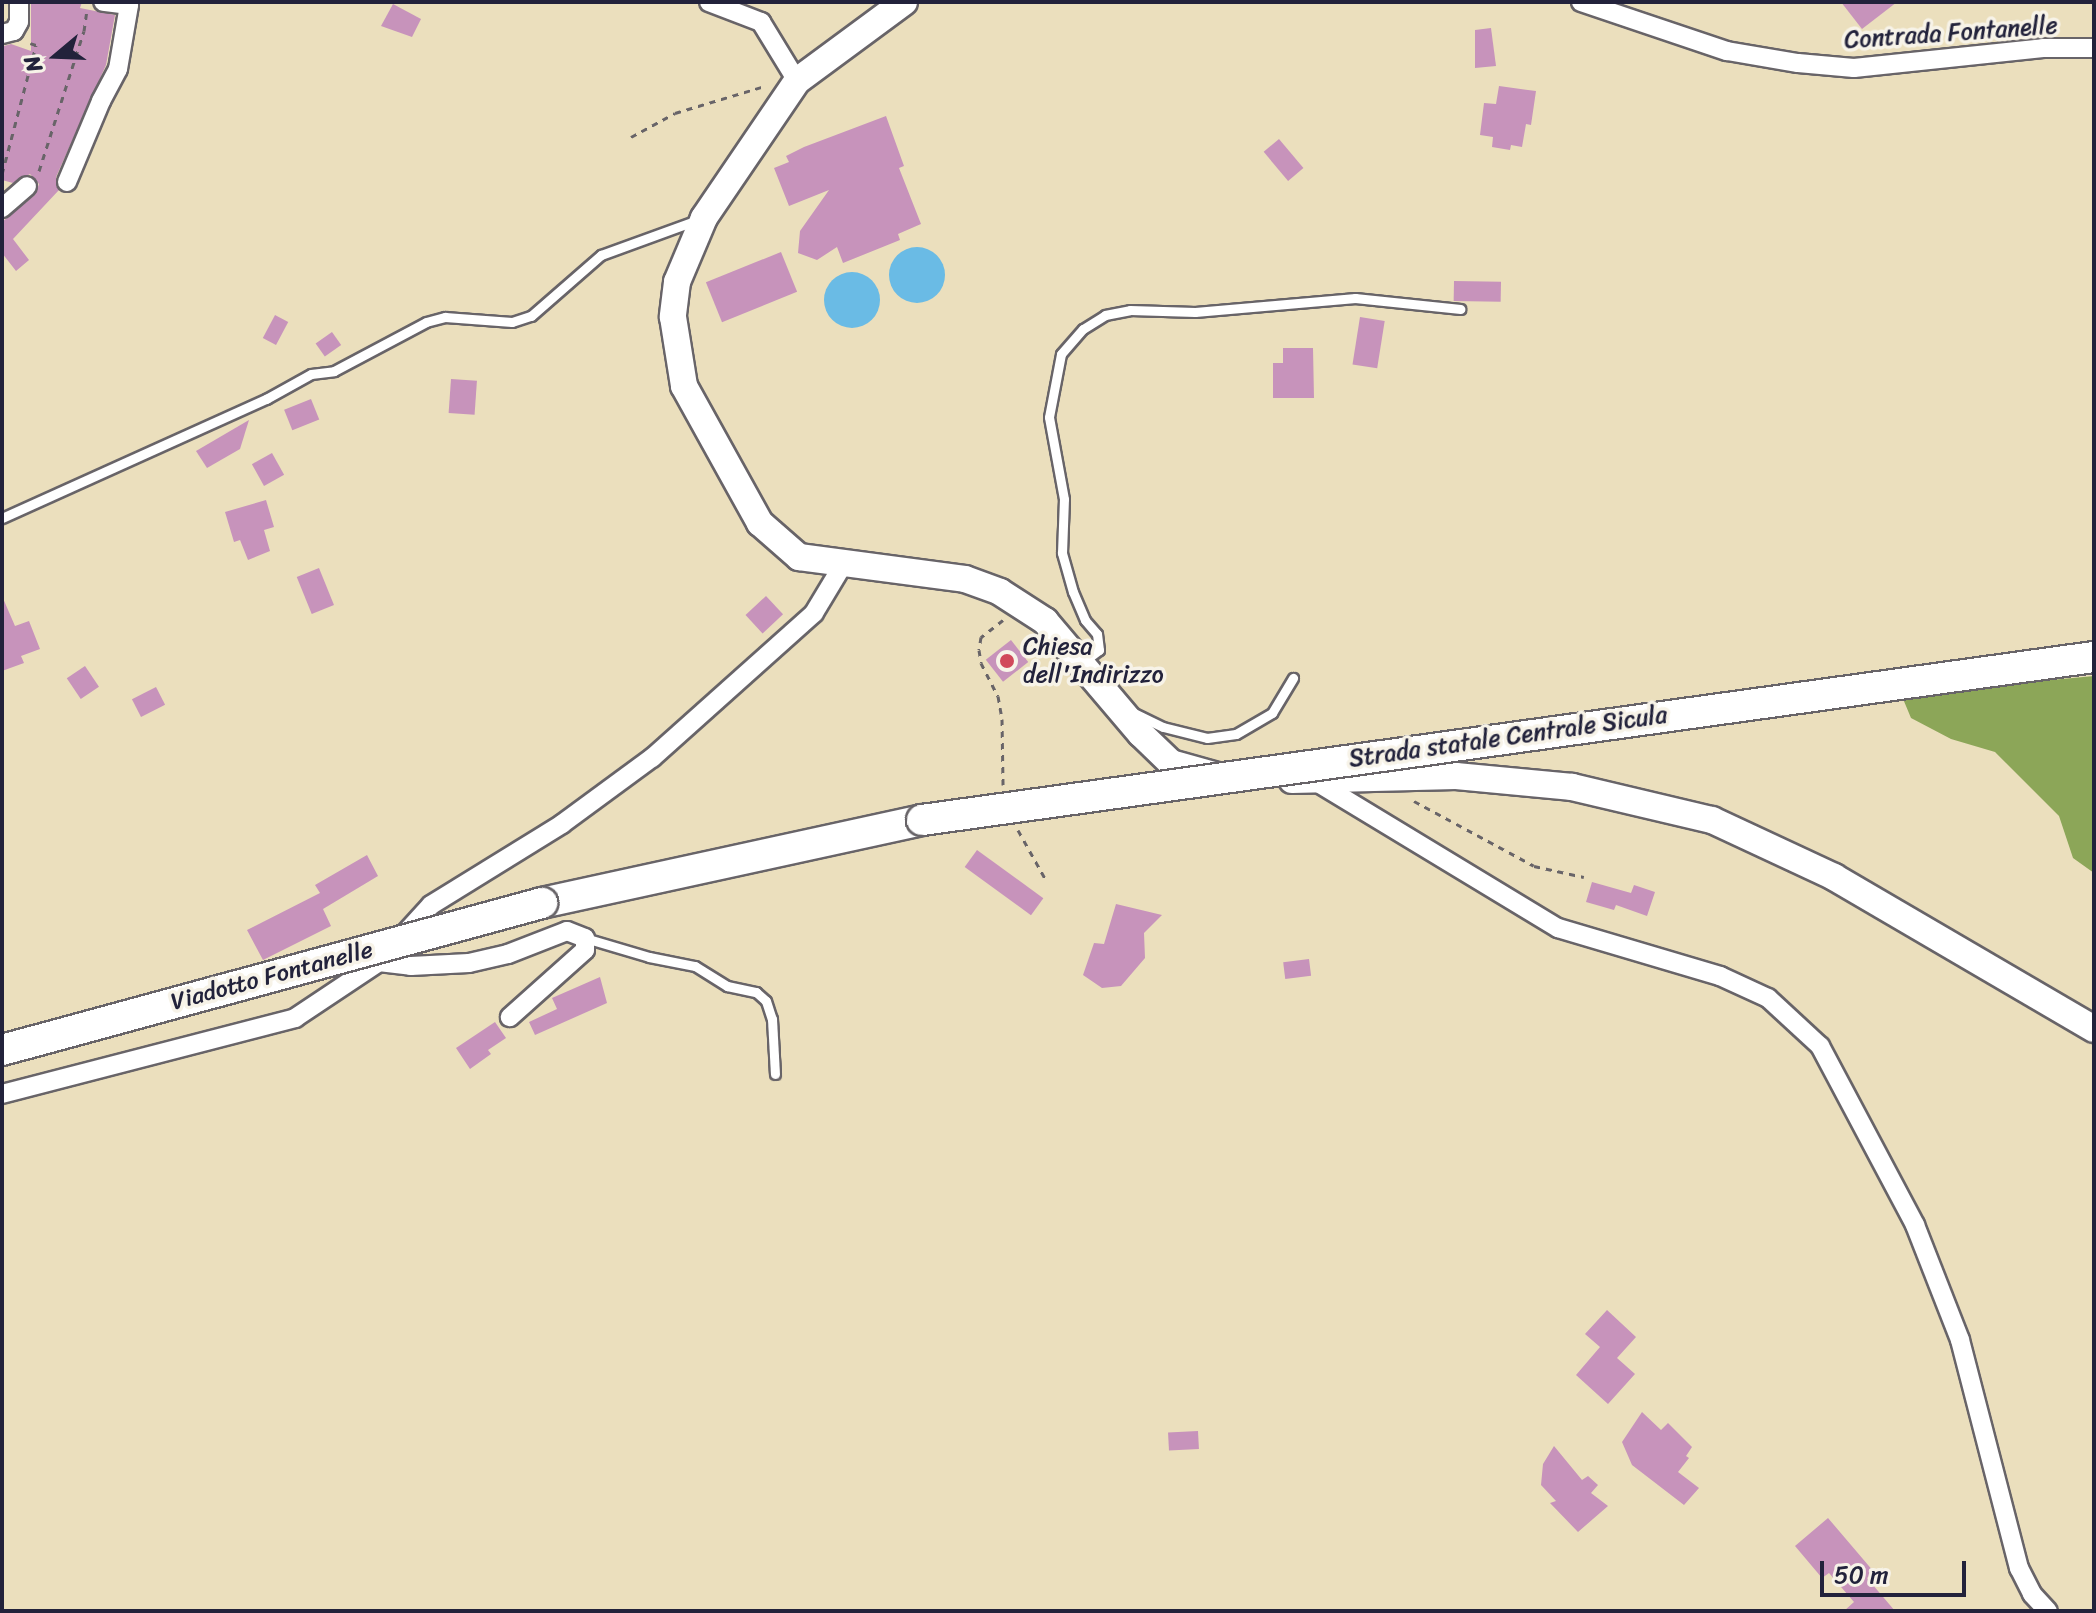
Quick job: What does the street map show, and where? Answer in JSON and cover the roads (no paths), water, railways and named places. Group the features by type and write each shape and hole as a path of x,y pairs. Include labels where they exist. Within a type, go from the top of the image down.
{"main road":[{"path":"904,2 793,87 704,218 677,282 673,317 684,386 760,523 799,557 965,579 1000,592 1045,621 1083,662 1116,705 1171,763 1205,775 1241,781 1456,776 1572,787 1712,820 1834,877 2094,1029"},
{"name":"Strada statale Centrale Sicula","path":"542,903 922,820 2094,657"},
{"name":"Viadotto Fontanelle","path":"2,1050 542,903"}],"street":[{"path":"8,32 19,22 19,2"},
{"path":"67,182 120,60 129,5 103,2"},
{"path":"709,2 761,22 793,87"},
{"name":"Contrada Fontanelle","path":"1581,2 1727,51 1798,63 1854,68 2043,48 2094,48"},
{"path":"2,208 27,186"},
{"path":"2,1094 295,1018 379,962 431,905 562,824 652,758 814,613 844,563"},
{"path":"1313,779 1558,928 1720,976 1768,998 1820,1046 1915,1225 1960,1340 2019,1568 2032,1594 2048,1611"},
{"path":"379,962 411,966 469,963 508,954 567,931 585,938 585,950 510,1017"}],"lane":[{"path":"2,518 266,399 311,374 334,371 426,322 445,317 512,322 531,316 601,255 704,218"},
{"path":"1083,662 1099,650 1097,634 1085,620 1062,553 1064,499 1049,417 1061,354 1083,329 1105,315 1130,310 1195,312 1355,298 1460,309"},
{"path":"1116,705 1163,727 1207,738 1236,734 1272,713 1293,678"},
{"path":"585,938 649,957 695,966 727,986 756,992 766,1001 772,1019 775,1074"}],"water":[{"path":"917,247 937,255 945,275 937,295 917,303 897,295 889,275 897,255"},
{"path":"852,272 872,280 880,300 872,320 852,328 832,320 824,300 832,280"}],"place":[{"name":"Chiesa dell'Indirizzo","path":"1007,661"}]}
